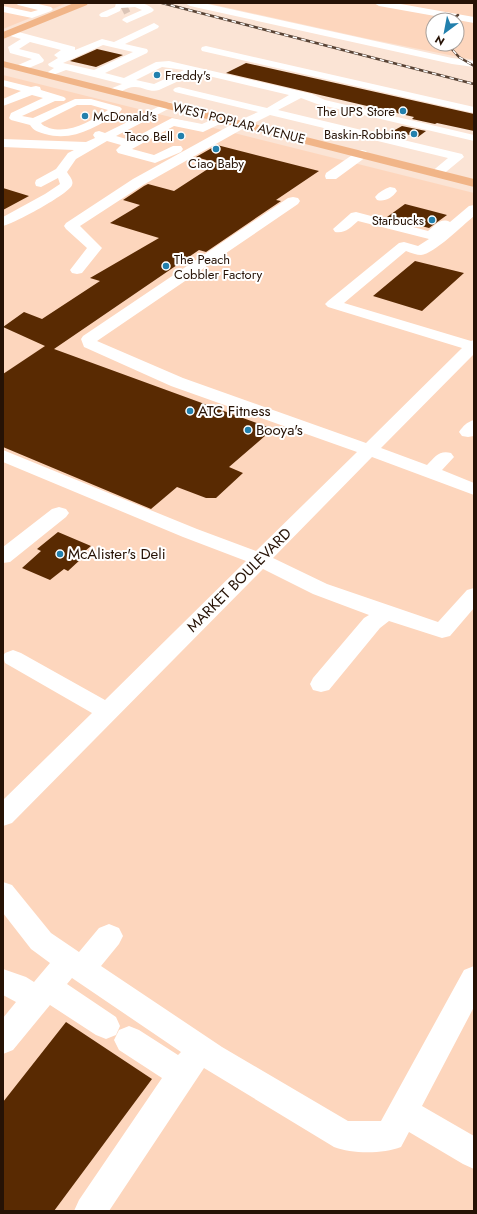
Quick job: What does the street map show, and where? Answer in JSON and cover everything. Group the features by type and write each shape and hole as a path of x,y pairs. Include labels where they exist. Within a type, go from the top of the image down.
{"main road":[{"path":"9,31 35,23 83,3"},
{"name":"WEST POPLAR AVENUE","path":"3,64 47,75 64,75 91,86 474,183"}],"street":[{"path":"21,3 48,8"},
{"path":"3,9 32,15 61,3"},
{"path":"190,3 444,59 474,64"},
{"path":"379,3 474,20"},
{"path":"118,9 143,6 149,10 127,20"},
{"path":"3,16 35,23"},
{"path":"115,45 154,26"},
{"path":"9,31 29,39 71,49 20,68"},
{"path":"29,39 13,47 14,51 35,56 39,60"},
{"path":"3,103 64,75 90,73 155,88 196,61 206,49 221,41"},
{"path":"64,75 53,64 102,42 143,51 90,73"},
{"path":"206,49 474,110"},
{"path":"196,61 253,83 312,97 321,102 443,132 473,137"},
{"path":"114,92 160,64 196,61 227,66"},
{"path":"91,86 110,77"},
{"path":"3,83 75,102 91,102 116,109 115,112 79,130 60,133 38,128 34,122"},
{"path":"222,100 253,83"},
{"path":"244,106 275,88"},
{"path":"180,90 463,159"},
{"path":"77,270 95,248 71,226 138,182 299,94"},
{"path":"54,97 15,115 15,118 34,122 75,102"},
{"path":"449,105 458,97 474,100"},
{"path":"295,118 321,102"},
{"path":"41,183 60,172 72,156 88,146 168,105"},
{"path":"340,129 363,113"},
{"path":"203,128 222,119"},
{"path":"344,150 391,119"},
{"path":"172,122 203,128 208,132 168,154 155,158 122,150 131,144 172,122"},
{"path":"79,130 131,144"},
{"path":"421,149 443,132"},
{"path":"463,159 457,150 473,137"},
{"path":"3,143 88,146"},
{"path":"331,176 362,154"},
{"path":"436,173 463,159"},
{"path":"3,222 50,197 66,185 66,180 60,172"},
{"path":"293,201 89,339 90,344 178,382 474,488"},
{"path":"340,229 356,216 430,236 467,209"},
{"path":"467,209 436,241 420,251 404,246 333,304 473,346"},
{"name":"MARKET BOULEVARD","path":"3,816 473,346"},
{"path":"3,455 190,534 260,558 294,577 320,589 386,614 442,631 474,594"},
{"path":"430,472 445,456"},
{"path":"3,557 59,513"},
{"path":"322,684 372,623 386,614"},
{"path":"13,658 107,712"},
{"path":"3,893 41,941 200,1049 345,1136 390,1136 474,979"},
{"path":"3,1040 42,994 109,936"},
{"path":"3,982 42,994 117,1033 183,1075"},
{"path":"90,1211 200,1049"},
{"path":"403,1112 474,1153"}],"shaded area":[{"path":"3,3 67,3 3,29"},
{"path":"206,3 474,3 474,60 434,52 465,52 465,12 425,12 425,50"},
{"path":"3,75 474,193 474,1211 3,1211"}],"building":[{"path":"97,49 123,55 96,67 70,61"},
{"path":"246,63 474,114 474,131 412,119 414,117 226,73"},
{"path":"402,126 426,131 418,137 393,131"},
{"path":"217,145 319,171 276,200 281,201 206,252 199,250 54,349 273,429 229,467 243,473 216,498 206,498 177,487 151,509 3,447 3,374 45,346 3,327 24,312 42,319 100,281 90,278 159,238 110,223 140,205 123,200 144,186 148,184 174,191 217,163 196,157"},
{"path":"3,188 29,196 3,210"},
{"path":"405,204 447,215 429,228 387,217"},
{"path":"415,261 464,273 422,311 373,296"},
{"name":"McAlister's Deli","path":"58,532 91,546 78,557 81,559 68,571 64,569 50,580 22,568 41,551 37,549"},
{"path":"66,1022 152,1079 54,1211 3,1211 3,1102"}],"tunnel":[{"path":"122,10 128,7"}],"railway":[{"path":"162,3 474,84"},
{"path":"454,52 459,57 474,66"}],"place":[{"name":"Freddy's","path":"157,75"},
{"name":"The UPS Store","path":"403,111"},
{"name":"McDonald's","path":"85,116"},
{"name":"Baskin-Robbins","path":"414,134"},
{"name":"Taco Bell","path":"181,136"},
{"name":"Ciao Baby","path":"216,149"},
{"name":"Starbucks","path":"432,220"},
{"name":"The Peach Cobbler Factory","path":"166,266"},
{"name":"ATC Fitness","path":"190,411"},
{"name":"Booya's","path":"248,430"},
{"name":"McAlister's Deli","path":"60,554"}]}
